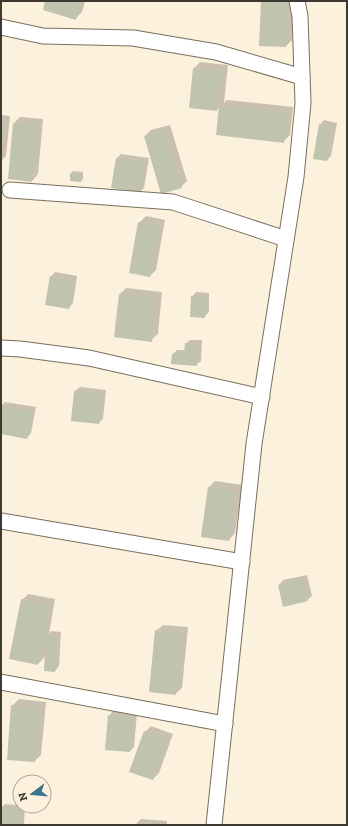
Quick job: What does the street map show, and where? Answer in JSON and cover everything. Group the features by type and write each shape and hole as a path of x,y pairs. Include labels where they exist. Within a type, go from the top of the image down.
{"street":[{"path":"214,825 254,444 296,177 303,103 300,16 297,1"},
{"path":"1,27 43,36 133,38 216,52 302,77"},
{"path":"10,190 174,202 286,239"},
{"path":"1,348 89,358 262,397"},
{"path":"1,521 242,562"},
{"path":"1,682 225,724"}],"building":[{"path":"45,1 81,1 76,20 43,10"},
{"path":"261,1 288,1 286,47 259,46"},
{"path":"193,68 222,71 217,111 189,108"},
{"path":"219,106 287,113 284,143 216,135"},
{"path":"1,122 4,122 2,142 1,142"},
{"path":"13,123 37,125 32,182 8,179"},
{"path":"319,124 333,127 327,161 313,159"},
{"path":"164,130 182,188 161,194 144,136"},
{"path":"116,158 145,163 140,193 111,188"},
{"path":"70,173 82,174 81,182 70,181"},
{"path":"138,222 160,226 150,277 129,273"},
{"path":"50,276 74,280 69,309 45,305"},
{"path":"119,294 156,298 152,342 114,337"},
{"path":"191,296 205,297 205,318 190,317"},
{"path":"185,343 198,344 197,366 171,364 172,354 184,354"},
{"path":"74,391 102,394 99,424 71,421"},
{"path":"1,406 32,411 27,439 1,434"},
{"path":"208,487 236,491 229,541 201,537"},
{"path":"303,579 308,601 283,607 278,585"},
{"path":"21,599 50,605 38,665 9,659"},
{"path":"155,630 182,633 176,695 149,692"},
{"path":"46,635 57,636 55,672 44,671"},
{"path":"11,705 40,708 35,762 7,760"},
{"path":"108,715 133,717 130,752 105,750"},
{"path":"144,731 168,740 153,780 129,772"},
{"path":"1,808 12,809 12,814 21,814 20,825 1,825"}]}
